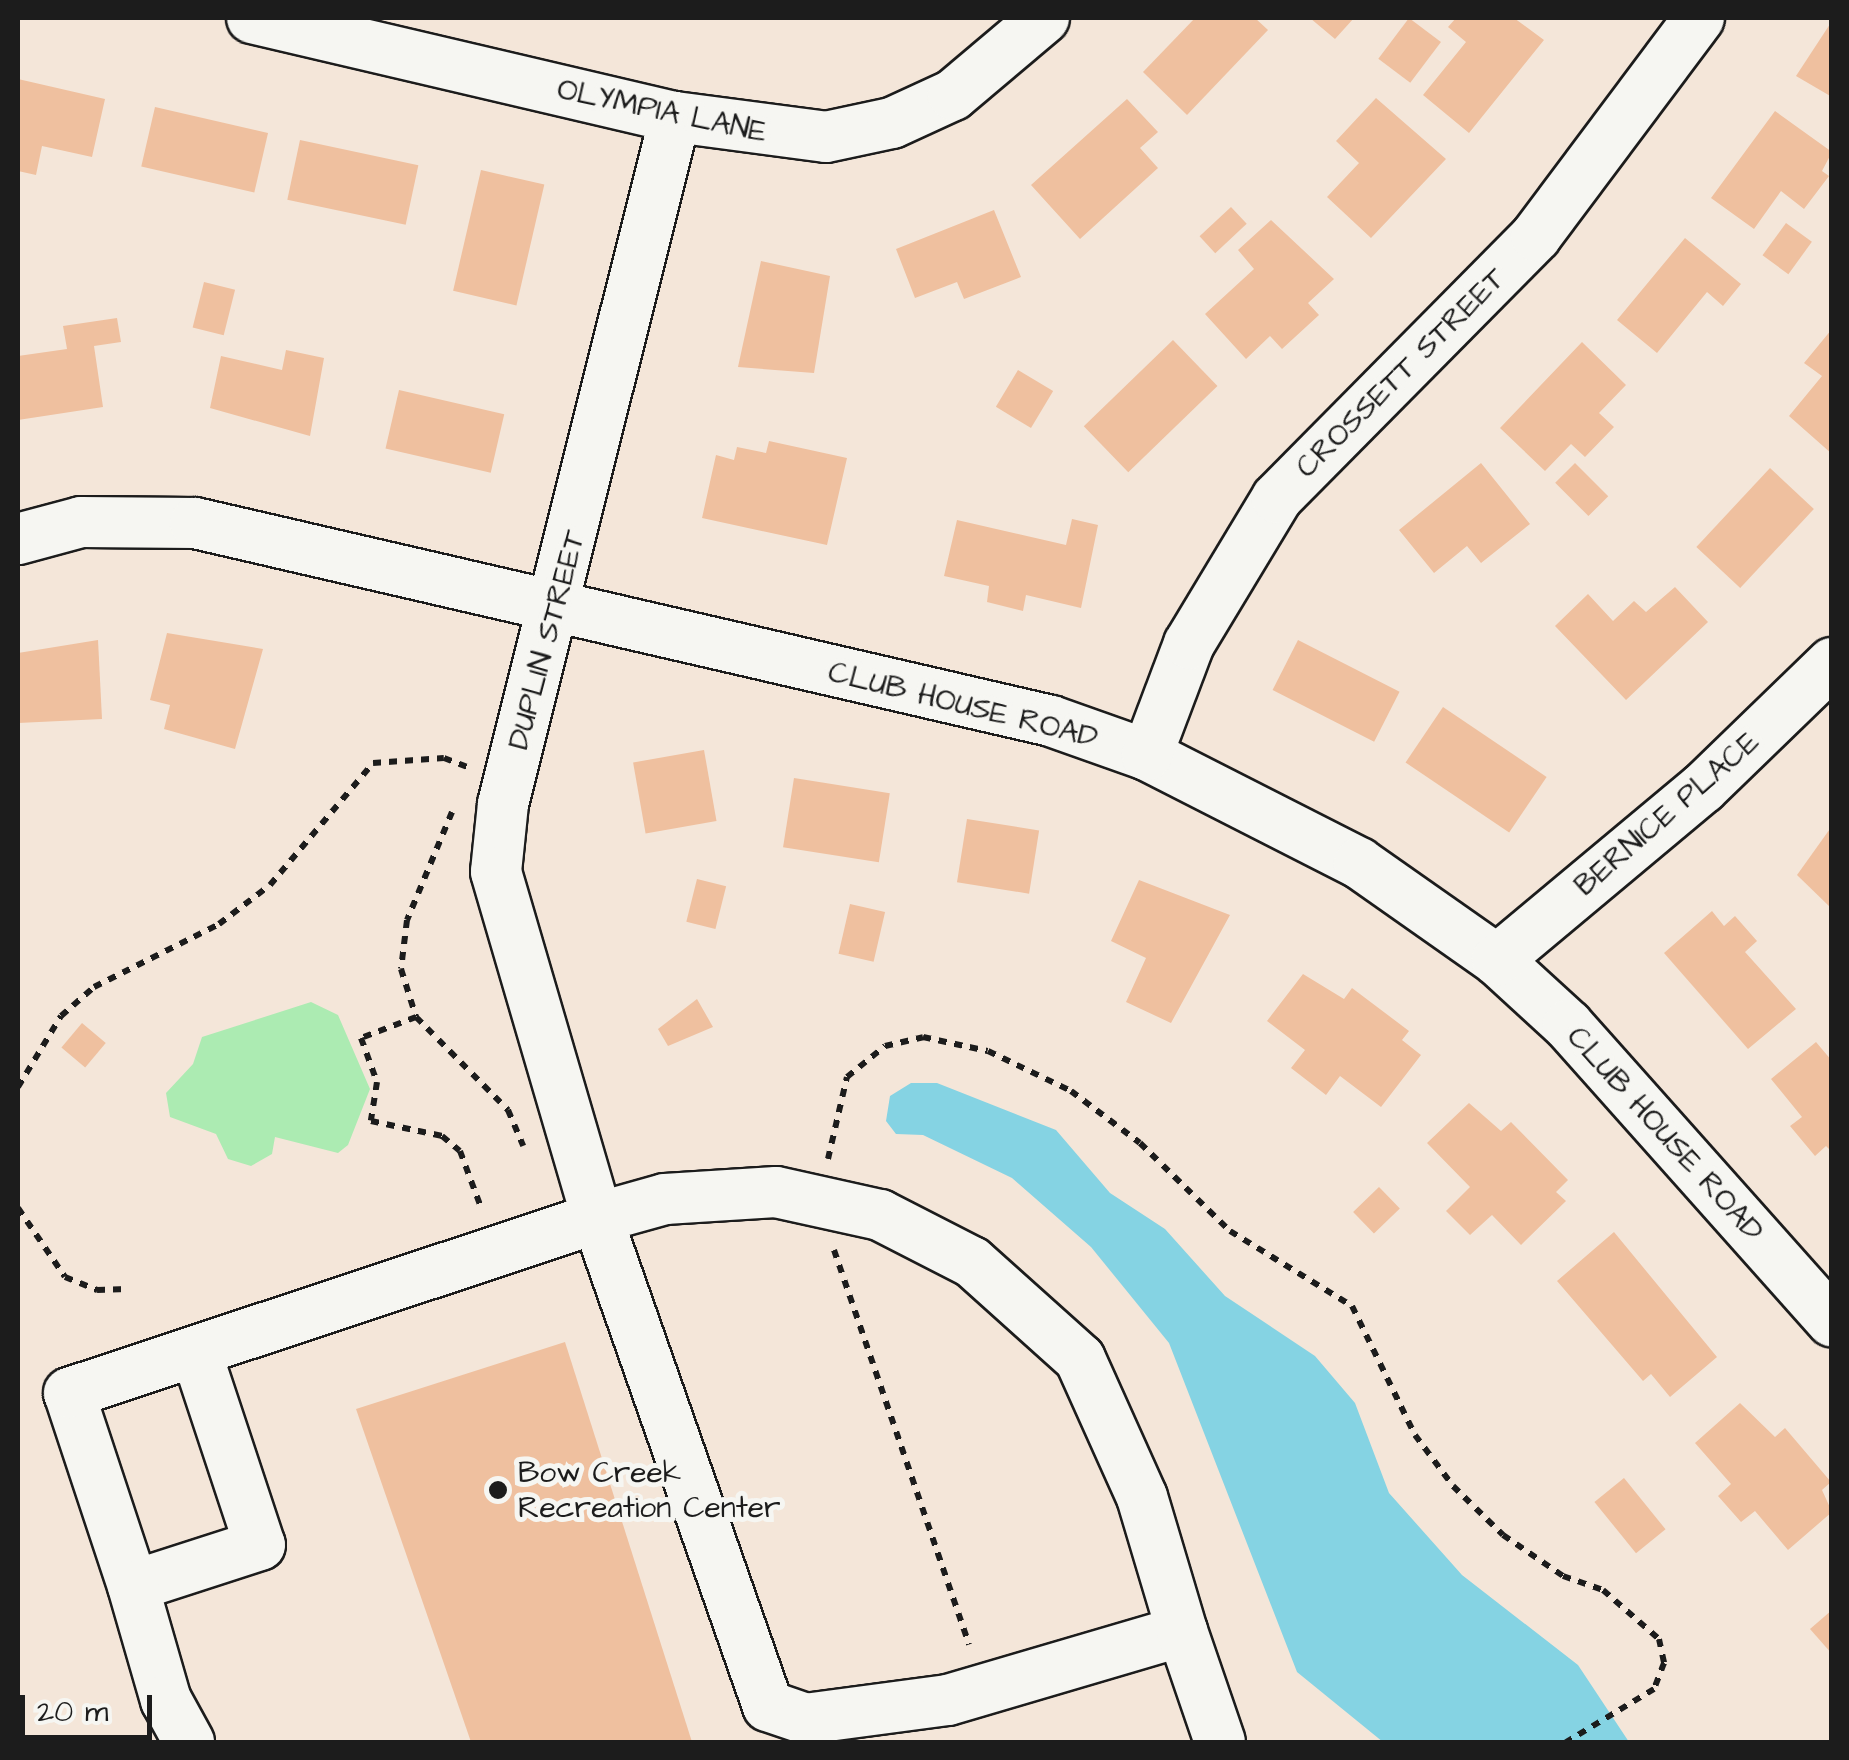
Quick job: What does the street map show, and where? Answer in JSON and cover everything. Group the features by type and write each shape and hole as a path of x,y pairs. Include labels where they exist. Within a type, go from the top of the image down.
{"street":[{"name":"OLYMPIA LANE","path":"252,18 770,136 892,123 953,96 1044,18"},
{"name":"CROSSETT STREET","path":"1148,755 1189,644 1277,498 1536,236 1699,18"},
{"name":"DUPLIN STREET","path":"676,117 559,608 503,804 496,872 579,1160 768,1706 805,1719 984,1689"},
{"name":"CLUB HOUSE ROAD","path":"18,539 80,522 195,523 1051,722 1148,755 1359,862 1497,960 1581,1038 1832,1321"},
{"name":"BERNICE PLACE","path":"1497,960 1704,788 1832,663"},
{"path":"189,1742 166,1700 69,1393 598,1218 666,1199 776,1192 880,1214 972,1262 1080,1359 1142,1497 1220,1742"},
{"path":"133,1586 260,1545 196,1352"},
{"path":"984,1689 1182,1630"}],"path":[{"path":"18,1086 61,1016 94,987 220,924 270,885 373,763 444,758 468,768 462,785"},
{"path":"456,802 407,920 401,969 416,1017 508,1110 526,1152"},
{"path":"416,1017 360,1038 376,1082 371,1120 418,1126 460,1152 498,1254"},
{"path":"984,1689 826,1203 837,1102 847,1077 885,1046 923,1037 988,1052 1071,1091 1140,1142 1230,1232 1352,1306 1414,1435 1453,1486 1502,1535 1643,1617 1664,1663 1661,1680 1640,1699 1566,1742"},
{"path":"18,1208 64,1277 96,1290 127,1289"}],"green space":[{"path":"311,1002 338,1015 370,1089 348,1145 338,1153 275,1137 272,1154 251,1166 228,1159 216,1134 170,1117 166,1093 193,1064 202,1037"}],"water":[{"path":"911,1083 937,1083 1056,1130 1110,1193 1165,1229 1225,1296 1315,1356 1355,1403 1389,1493 1462,1575 1578,1665 1629,1742 1383,1742 1297,1672 1169,1343 1091,1247 1012,1178 923,1135 896,1134 886,1121 890,1096"}],"building":[{"path":"1195,18 1255,18 1268,30 1187,115 1143,72"},
{"path":"1310,18 1354,18 1335,39"},
{"path":"1409,18 1441,42 1410,83 1378,59"},
{"path":"1456,18 1514,18 1544,40 1469,133 1423,95 1466,42 1448,27"},
{"path":"1832,21 1832,97 1796,76"},
{"path":"18,79 105,99 92,157 42,146 36,175 18,171"},
{"path":"1376,98 1446,159 1371,238 1327,197 1359,163 1336,141"},
{"path":"1127,99 1158,132 1140,148 1158,168 1080,239 1031,185"},
{"path":"155,107 268,133 254,193 141,166"},
{"path":"1775,111 1832,152 1822,171 1829,176 1804,209 1781,191 1754,229 1711,198"},
{"path":"300,140 418,165 406,225 287,200"},
{"path":"481,170 544,185 516,305 453,291"},
{"path":"1231,207 1247,224 1215,253 1200,236"},
{"path":"994,210 1021,277 964,299 957,282 915,298 896,249"},
{"path":"1271,220 1334,279 1308,303 1319,315 1282,349 1270,336 1246,359 1205,314 1254,269 1238,250"},
{"path":"1786,223 1812,242 1788,274 1762,255"},
{"path":"1685,238 1741,284 1723,306 1707,292 1657,353 1617,320"},
{"path":"761,261 830,276 814,373 738,367"},
{"path":"204,282 235,290 224,335 193,328"},
{"path":"117,318 121,342 94,346 103,407 18,420 18,356 67,349 63,326"},
{"path":"1832,329 1832,454 1789,416 1822,376 1804,363"},
{"path":"1173,340 1217,386 1128,472 1084,426"},
{"path":"1582,342 1626,385 1599,413 1614,427 1585,457 1571,444 1545,471 1500,428"},
{"path":"286,350 324,358 310,436 210,408 221,356 282,370"},
{"path":"1018,370 1053,391 1031,428 996,407"},
{"path":"399,390 504,414 491,473 386,448"},
{"path":"769,441 847,458 827,545 702,518 716,455 734,460 737,447 766,453"},
{"path":"1481,463 1530,524 1481,563 1467,546 1434,573 1399,530"},
{"path":"1575,463 1608,496 1588,516 1555,483"},
{"path":"1770,468 1814,509 1740,588 1696,547"},
{"path":"1072,519 1098,525 1081,608 1026,595 1023,611 987,602 989,586 944,576 957,520 1066,545"},
{"path":"1675,587 1708,622 1626,700 1555,626 1588,594 1613,621 1634,601 1646,612"},
{"path":"167,633 263,649 235,749 164,729 170,705 150,700"},
{"path":"98,640 102,719 18,723 18,653"},
{"path":"1298,640 1400,692 1374,742 1273,690"},
{"path":"1443,707 1547,777 1509,832 1406,763"},
{"path":"704,750 717,821 646,833 633,763"},
{"path":"794,778 890,793 879,862 783,847"},
{"path":"967,819 1039,830 1029,894 957,882"},
{"path":"1832,826 1832,909 1797,875"},
{"path":"697,879 726,886 715,929 686,922"},
{"path":"1139,880 1230,915 1171,1023 1126,1002 1146,958 1111,941"},
{"path":"850,904 885,912 874,962 839,954"},
{"path":"1712,911 1724,926 1735,916 1757,941 1745,952 1796,1009 1748,1049 1664,953"},
{"path":"1303,974 1344,999 1352,988 1409,1031 1402,1040 1421,1055 1381,1107 1340,1076 1326,1095 1291,1068 1305,1050 1267,1021"},
{"path":"697,999 713,1027 668,1046 658,1029"},
{"path":"82,1023 106,1043 85,1067 61,1048"},
{"path":"1816,1042 1832,1061 1832,1152 1826,1146 1815,1156 1790,1126 1802,1117 1771,1079"},
{"path":"1469,1103 1501,1131 1511,1122 1568,1180 1556,1192 1566,1201 1521,1245 1492,1215 1470,1235 1446,1211 1470,1187 1427,1143"},
{"path":"1379,1187 1400,1209 1374,1234 1353,1212"},
{"path":"1614,1232 1717,1357 1670,1397 1651,1374 1643,1381 1557,1281"},
{"name":"Bow Creek Recreation Center","path":"565,1342 692,1742 471,1742 356,1409"},
{"path":"1740,1403 1775,1437 1785,1428 1831,1482 1822,1490 1832,1512 1788,1550 1755,1511 1741,1522 1718,1496 1731,1484 1695,1443"},
{"path":"1624,1478 1666,1529 1636,1553 1594,1502"},
{"path":"1832,1610 1832,1654 1810,1629"}],"place":[{"name":"Bow Creek Recreation Center","path":"498,1490"}]}
